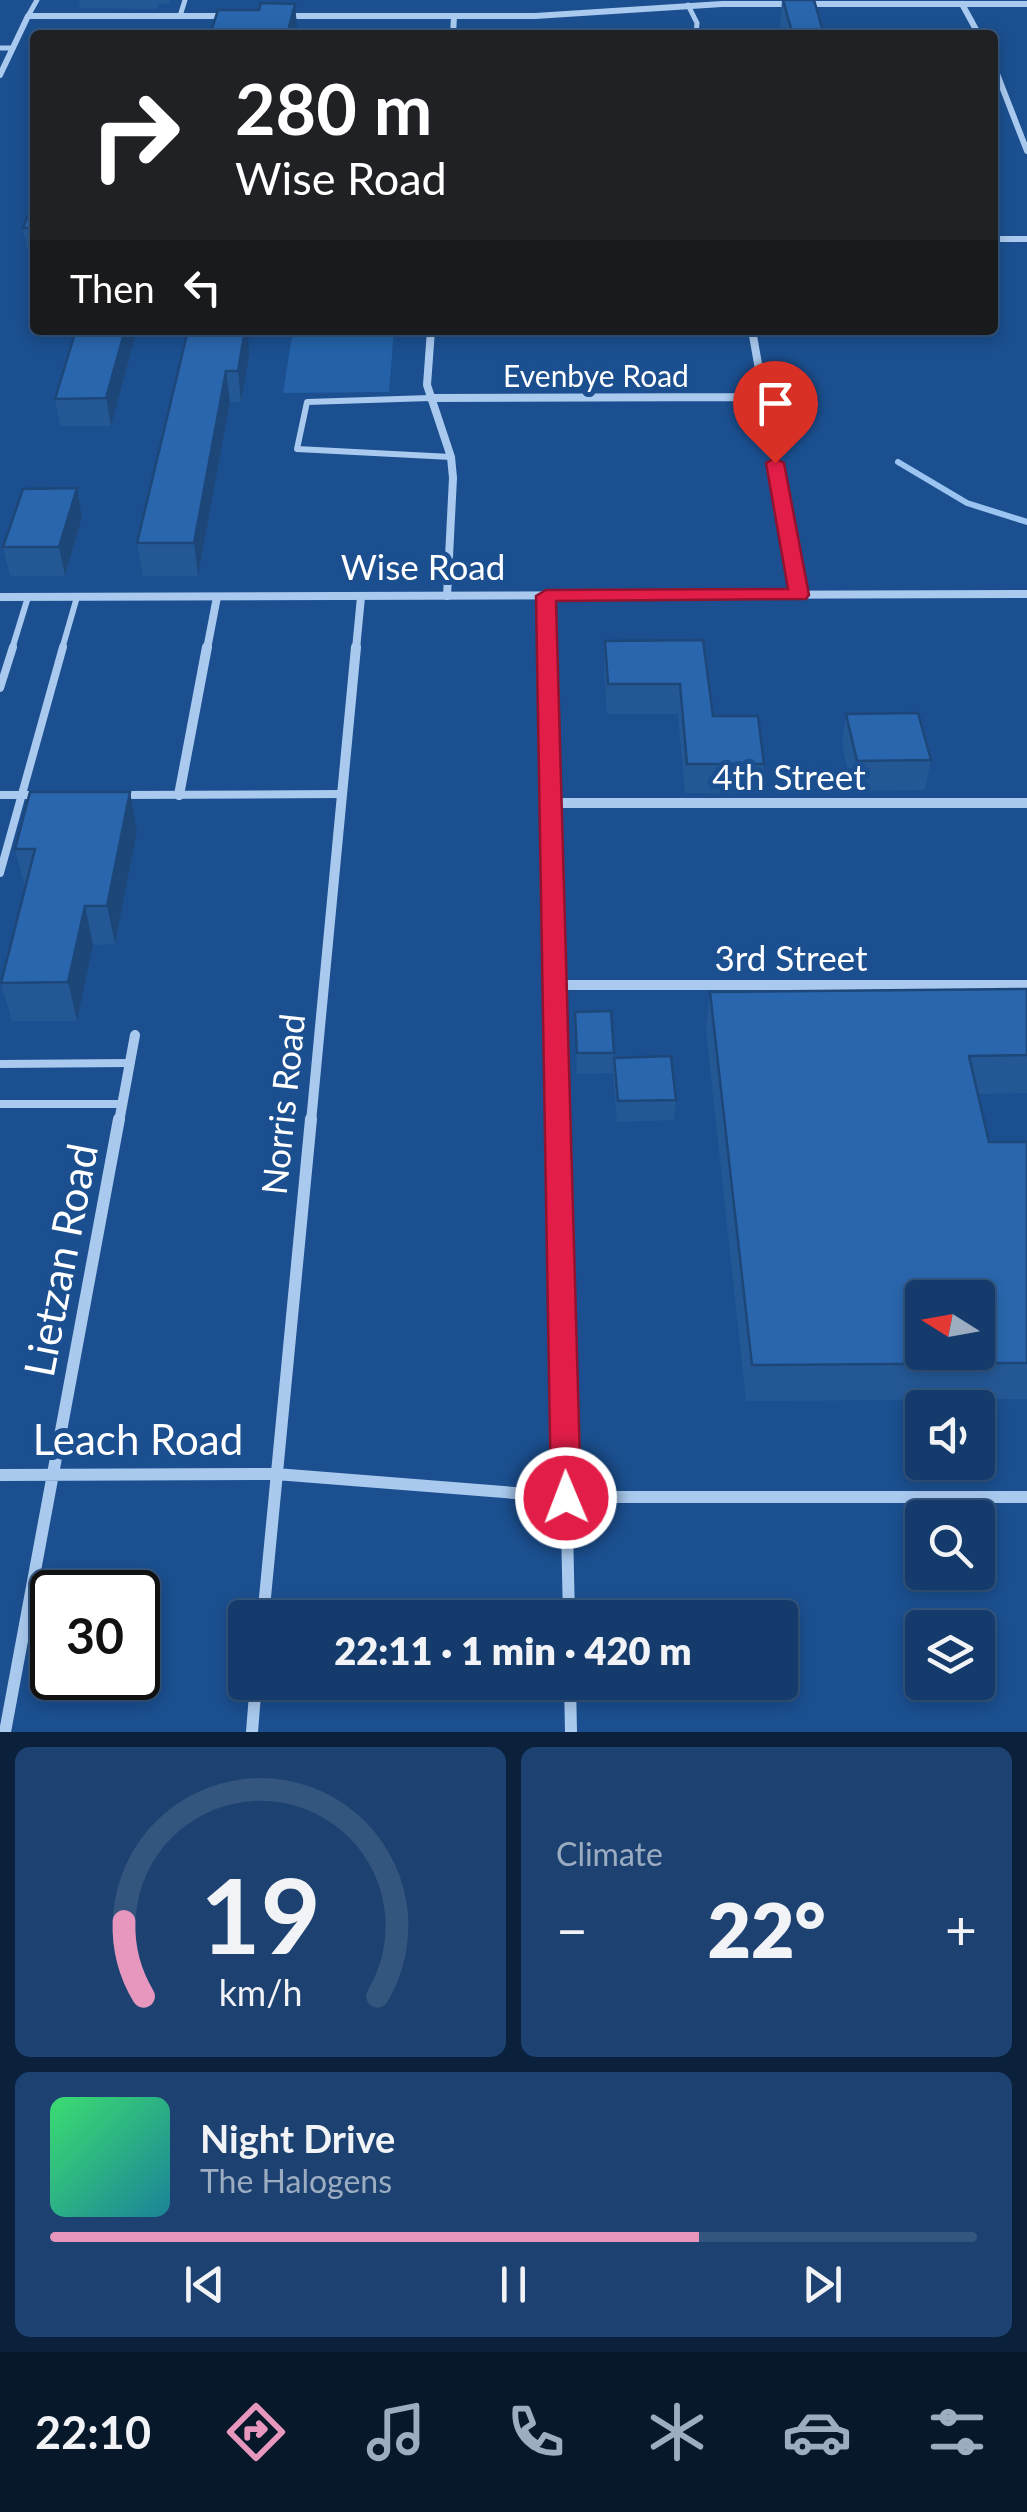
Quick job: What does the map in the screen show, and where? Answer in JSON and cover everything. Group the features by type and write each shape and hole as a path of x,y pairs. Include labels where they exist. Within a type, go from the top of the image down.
{"street":[{"path":"962,4 976,30"},
{"path":"270,16 577,14 688,5 1027,4"},
{"path":"0,75 28,16 236,16"},
{"path":"453,30 454,16"},
{"path":"998,76 1027,152"},
{"path":"998,238 1027,239"},
{"path":"431,335 430,398 451,457 448,596"},
{"path":"753,335 799,595"},
{"name":"Evenbye Road","path":"430,398 763,397"},
{"name":"Wise Road","path":"0,597 1027,594"},
{"path":"546,596 569,1600"},
{"path":"179,795 216,597"},
{"name":"Norris Road","path":"264,1600 361,597"},
{"name":"4th Street","path":"551,804 1027,803"},
{"name":"3rd Street","path":"554,985 1027,984"},
{"name":"Lietzan Road","path":"4,1732 136,1036"},
{"name":"Leach Road","path":"0,1474 276,1474 566,1498 1027,1497"},
{"path":"252,1732 255,1700"},
{"path":"571,1700 572,1732"}],"lane":[{"path":"28,16 36,0"},
{"path":"180,16 185,0"},
{"path":"688,5 696,30"},
{"path":"0,48 13,48"},
{"path":"430,398 306,402 297,448 451,457"},
{"path":"0,688 28,597"},
{"path":"0,872 77,597"},
{"path":"120,795 342,794"},
{"path":"0,795 41,795"},
{"path":"0,1064 130,1064"},
{"path":"0,1104 123,1104"}],"shaded area":[{"path":"292,335 394,335 389,392 283,393"}],"building":[{"path":"783,0 814,0 823,30 792,30"},
{"path":"261,3 295,4 288,30 212,30 218,10 259,10"},
{"path":"30,210 30,228 23,228"},
{"path":"74,335 124,335 106,398 55,399"},
{"path":"187,335 244,335 238,371 226,371 194,543 137,543"},
{"path":"77,488 59,547 3,547 23,489"},
{"path":"703,640 713,716 758,716 764,764 687,764 680,684 608,684 605,641"},
{"path":"918,713 931,760 857,761 846,714"},
{"path":"30,792 130,792 107,906 85,906 68,982 1,983 35,849 15,849"},
{"path":"1027,989 1027,1055 969,1056 989,1142 1027,1142 1027,1363 995,1363 995,1280 905,1280 905,1364 752,1365 710,992"},
{"path":"611,1011 614,1053 577,1053 575,1012"},
{"path":"671,1056 676,1100 618,1101 614,1058"}],"waterway":[{"path":"898,462 967,503 1027,522"}],"route":[{"path":"566,1498 546,596 799,595 775,463"}]}
